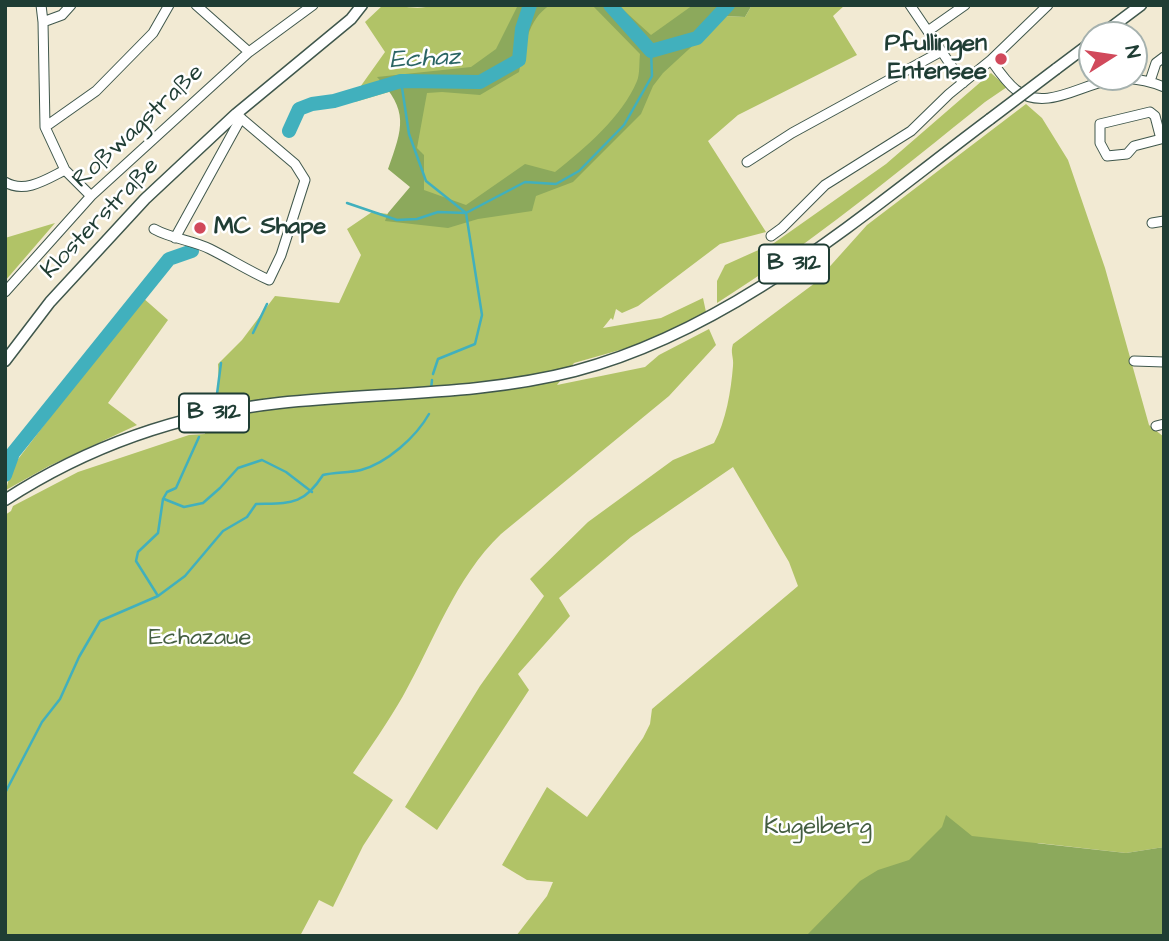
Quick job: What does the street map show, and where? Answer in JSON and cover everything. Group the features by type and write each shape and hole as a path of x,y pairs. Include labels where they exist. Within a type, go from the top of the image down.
{"main road":[{"name":"Klosterstraße","path":"5,361 50,302 145,199 351,19 362,5"},
{"path":"1120,21 1141,5"},
{"name":"B 312","path":"5,500 37,480 113,443 195,418 265,405 510,384 576,371 658,342 734,303 804,257 1078,52"}],"street":[{"path":"41,5 45,127 65,170 91,196"},
{"path":"43,22 62,15 71,5"},
{"path":"45,127 96,90 153,33 169,5"},
{"path":"196,5 249,52"},
{"name":"Roßwagstraße","path":"5,292 91,196 249,52 313,5"},
{"path":"910,5 963,83"},
{"path":"928,31 965,5"},
{"path":"771,236 825,185 911,131 991,61 1048,5"},
{"path":"747,162 792,133 940,52"},
{"path":"1150,82 1156,63 1164,57"},
{"path":"991,61 1016,90 1040,98 1072,93 1109,80 1150,82 1164,87"},
{"path":"1150,112 1155,116 1162,138 1134,146 1126,154 1107,156 1100,143 1100,124 1150,112"},
{"path":"175,238 238,116"},
{"name":"Klosterstraße","path":"155,229 169,237 213,251 269,280 281,255 305,180 295,164 238,116"},
{"path":"5,182 12,186 30,186 65,170"},
{"path":"1152,223 1164,221"},
{"path":"1134,361 1164,362"}],"green space":[{"name":"Echazaue","path":"383,5 415,8 434,5 707,5 725,16 745,17 752,5 845,5 833,16 857,55 738,115 708,141 766,232 720,244 638,306 622,313 616,309 613,320 611,318 603,328 661,318 703,298 706,312 648,342 574,363 557,385 645,367 659,355 709,329 716,345 669,396 501,534 471,570 446,611 403,696 353,773 393,800 363,846 333,907 319,900 300,936 5,936 5,515 13,506 78,472 189,435 205,434 205,414 215,401 219,385 218,364 242,340 275,296 339,303 361,255 347,229 372,212 388,214 417,196 399,89 355,102 353,97 385,52 365,22"},
{"path":"518,5 550,5 536,18 532,26 519,72 480,95 427,93 417,148 424,155 424,190 466,205 525,164 555,172 612,119 637,81 640,54 592,5 618,5 651,35 693,5 752,5 745,17 725,16 663,73 653,86 641,114 573,182 536,196 532,211 478,219 448,228 385,221 388,213 410,187 388,169 400,130 400,120 394,100 377,77 471,67 496,49"},
{"path":"991,73 1007,87 821,231 717,303 717,281 725,265 774,243 886,164"},
{"name":"Kugelberg","path":"1026,104 1042,118 1068,160 1105,268 1149,425 1164,437 1164,847 1126,853 1038,843 948,936 516,936 547,896 553,882 527,880 502,865 547,787 587,817 643,738 650,724 652,709 798,586 789,562 733,467 631,537 559,598 570,616 518,674 529,690 437,830 405,807 480,686 544,596 530,579 588,522 673,460 714,443 725,416 729,396 733,344 815,283 867,225"},
{"path":"55,223 5,281 5,238"},
{"path":"142,297 168,320 108,403 137,425 49,466 6,490 12,467"},
{"path":"946,815 972,836 1126,853 1164,847 1164,936 806,936 860,881 878,870 909,860 942,827"}],"waterway":[{"name":"Echaz","path":"289,131 299,109 401,81 480,82 519,60 522,29 530,5"},
{"name":"Echaz","path":"610,5 651,51 697,38 728,5"},
{"path":"401,81 409,134 426,181 466,213 525,182 556,184 579,171 624,125 652,76 651,51"},
{"path":"347,203 397,220 417,219 438,212 466,213 482,315 475,344 438,359 433,374"},
{"name":"Echaz","path":"5,475 13,453 169,259 192,251"},
{"path":"253,333 267,304"},
{"path":"217,394 221,363"},
{"path":"431,390 432,380"},
{"path":"5,793 42,722 60,699 79,657 100,621 158,596 185,576 223,531 247,517 256,504 295,501 309,492 323,475 361,470 381,462 409,440 429,414"},
{"path":"158,596 136,561 138,552 158,533 163,499 167,492 176,488 199,437"},
{"path":"164,499 184,507 203,503 238,468 262,460 286,472 312,492"}],"place":[{"name":"Pfullingen Entensee","path":"1001,59"},
{"name":"MC Shape","path":"200,228"}]}
